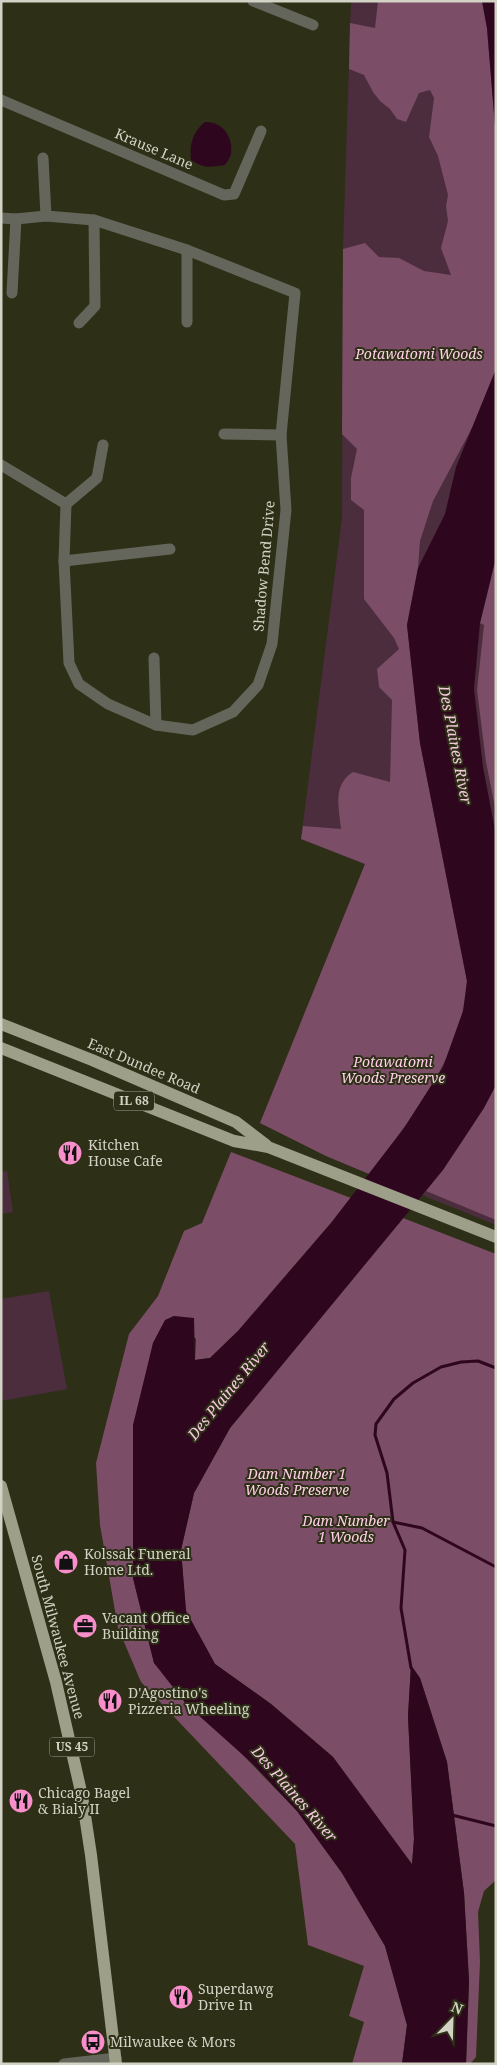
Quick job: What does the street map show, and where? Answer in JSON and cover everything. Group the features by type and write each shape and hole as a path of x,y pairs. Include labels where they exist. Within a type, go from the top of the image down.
{"main road":[{"name":"East Dundee Road","path":"1,1024 92,1060 236,1122 268,1147"},
{"name":"East Dundee Road","path":"1,1048 234,1141 268,1147 496,1237"},
{"name":"South Milwaukee Avenue","path":"1,1486 56,1682 82,1796 116,2061"}],"street":[{"path":"253,1 313,26"},
{"name":"Krause Lane","path":"1,100 224,195 234,194 261,132"},
{"path":"43,158 46,216"},
{"name":"Shadow Bend Drive","path":"1,218 16,219 46,216 94,220 187,250 295,293 281,435 286,510 272,644 258,685 233,712 193,730 156,725 108,704 79,684 69,663 64,561 66,504"},
{"path":"12,293 16,219"},
{"path":"79,323 95,306 94,220"},
{"path":"186,322 187,250"},
{"path":"224,434 281,435"},
{"path":"1,465 66,504 97,478 103,445"},
{"path":"64,561 170,549"},
{"path":"154,658 156,725"},
{"path":"64,2064 116,2061"}],"green space":[{"name":"Potawatomi Woods Preserve","path":"351,1 496,1 496,1225 326,1156 260,1123 365,864 301,839 342,518 343,249"},
{"name":"Potawatomi Woods","path":"378,1 482,1 487,28 496,138 496,369 473,426 433,501 420,541 418,568 407,625 420,743 467,981 465,1004 456,1034 437,1077 398,1137 369,1174 326,1156 260,1123 365,864 301,839 303,826 341,829 338,805 339,790 346,777 353,772 390,782 392,700 379,687 377,669 399,649 394,638 364,599 364,510 351,500 351,478 357,449 342,434 343,249 365,243 379,257 399,258 424,271 451,275 441,248 448,221 446,206 448,195 438,156 429,137 434,98 430,90 419,93 406,122 397,119 373,92 364,75 349,69 350,23 375,28"},
{"path":"496,558 496,812 486,762 477,690 484,625 480,623"},
{"path":"496,1085 496,1220 426,1191 463,1140"},
{"path":"231,1152 351,1198 238,1331 210,1358 195,1360 196,1339 174,1316 165,1321 153,1343 133,1519 133,1578 154,1663 297,1811 342,1873 385,1946 407,2025 402,2064 352,2064 364,2022 349,2016 364,1966 308,1945 295,1844 141,1682 118,1628 100,1525 96,1463 129,1334 158,1296 184,1231 202,1223"},
{"path":"7,1171 13,1212 1,1214 1,1172"},
{"name":"Dam Number 1 Woods","path":"403,1218 496,1254 496,1880 484,1891 478,1912 480,1962 476,2057 470,2064 466,2064 469,1981 464,1893 447,1762 420,1678 411,1666 408,1716 414,1839 412,1865 333,1757 271,1704 215,1664 186,1611 181,1550 194,1493 230,1428"},
{"path":"49,1291 67,1389 1,1401 1,1299"}],"water":[{"path":"482,1 496,1 496,138 487,28"},
{"path":"205,122 217,124 229,136 231,154 225,165 207,167 191,160 193,139 197,130"},
{"name":"Des Plaines River","path":"496,369 496,557 480,623 474,689 483,767 496,835 496,1085 484,1108 443,1170 230,1428 194,1493 181,1550 186,1611 215,1664 271,1704 333,1757 412,1864 414,1839 408,1716 411,1665 420,1678 447,1762 464,1893 469,1981 466,2064 402,2064 407,2025 385,1946 342,1873 297,1811 253,1764 187,1705 154,1663 133,1578 133,1425 153,1343 165,1320 174,1316 194,1318 195,1360 210,1358 238,1331 331,1223 404,1128 443,1067 463,1011 467,981 420,743 407,625 418,568 445,514 456,467"}],"waterway":[{"path":"411,1668 401,1608 405,1550 393,1522 387,1473 375,1435 376,1424 394,1399 413,1383 441,1367 461,1362 478,1361 496,1368"},
{"path":"393,1522 422,1528 496,1567"},
{"path":"452,1815 496,1826"}],"place":[{"name":"Kitchen House Cafe","path":"70,1153"},
{"name":"Kolssak Funeral Home Ltd.","path":"66,1562"},
{"name":"Vacant Office Building","path":"85,1626"},
{"name":"D'Agostino's Pizzeria Wheeling","path":"110,1701"},
{"name":"Chicago Bagel & Bialy II","path":"21,1801"},
{"name":"Superdawg Drive In","path":"181,1997"},
{"name":"Milwaukee & Mors","path":"93,2042"}],"park label":[{"name":"Dam Number 1 Woods Preserve","path":"297,1482"}]}
